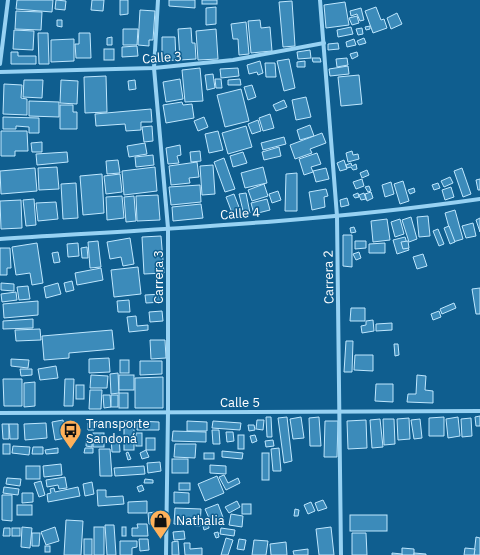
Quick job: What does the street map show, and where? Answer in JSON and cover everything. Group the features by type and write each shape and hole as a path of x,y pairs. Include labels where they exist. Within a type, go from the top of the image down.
{"street":[{"path":"0,64 8,0"},
{"name":"Carrera 3","path":"158,0 154,68 168,228 166,555"},
{"name":"Carrera 2","path":"320,0 337,216 341,555"},
{"name":"Calle 3","path":"0,72 154,68 233,60 324,43"},
{"name":"Calle 4","path":"0,239 337,216 415,208 480,199"},
{"name":"Calle 5","path":"0,413 480,410"}],"building":[{"path":"17,0 53,0 52,12 16,9"},
{"path":"56,0 66,1 65,10 55,9"},
{"path":"92,0 104,0 103,11 91,10"},
{"path":"120,0 128,0 128,14 120,15"},
{"path":"169,0 195,0 195,8 169,6"},
{"path":"202,0 217,0 217,4 202,4"},
{"path":"292,1 295,46 283,47 279,2"},
{"path":"345,2 349,25 326,28 324,5"},
{"path":"216,7 216,24 206,25 206,8"},
{"path":"376,7 381,20 384,19 387,28 373,33 365,11"},
{"path":"361,8 364,20 360,21 357,14 351,16 350,11"},
{"path":"140,10 155,11 153,40 149,40 149,46 138,45"},
{"path":"16,11 42,12 41,30 15,29"},
{"path":"397,13 402,24 391,29 387,18"},
{"path":"357,16 359,23 352,25 349,18"},
{"path":"57,20 62,20 62,27 57,26"},
{"path":"260,20 261,28 270,27 272,51 251,53 248,21"},
{"path":"246,22 249,54 239,55 238,39 233,39 231,24"},
{"path":"370,26 370,29 366,30 365,27"},
{"path":"351,27 353,34 338,37 337,30"},
{"path":"191,28 192,43 195,43 196,59 180,60 178,29"},
{"path":"362,28 363,34 358,35 356,29"},
{"path":"123,29 138,29 137,45 123,45"},
{"path":"216,29 218,59 198,60 196,31"},
{"path":"14,30 34,31 33,50 13,49"},
{"path":"38,33 48,33 49,64 39,64"},
{"path":"79,33 90,33 91,58 76,58 75,44 79,44"},
{"path":"112,37 112,45 107,45 107,38"},
{"path":"162,37 175,37 176,60 162,61"},
{"path":"364,38 366,43 359,45 357,41"},
{"path":"74,39 74,61 51,62 51,40"},
{"path":"354,39 356,45 347,47 346,42"},
{"path":"338,43 339,49 328,50 328,44"},
{"path":"137,46 138,56 122,57 122,47"},
{"path":"104,49 114,49 114,60 104,60"},
{"path":"310,50 311,58 298,59 297,52"},
{"path":"11,52 18,52 18,56 36,56 36,64 11,64"},
{"path":"357,52 358,56 352,59 350,54"},
{"path":"312,58 320,58 321,62 313,62"},
{"path":"347,58 348,65 337,67 336,59"},
{"path":"289,59 295,88 284,91 277,61"},
{"path":"260,61 263,73 258,75 257,72 249,74 247,65"},
{"path":"305,61 305,67 297,67 297,62"},
{"path":"265,63 275,63 276,77 266,77"},
{"path":"348,66 349,74 330,76 329,69"},
{"path":"200,68 203,101 185,102 182,70"},
{"path":"238,68 239,76 221,78 220,69"},
{"path":"213,74 215,88 207,90 205,75"},
{"path":"359,75 362,104 341,106 338,77"},
{"path":"106,76 107,112 85,113 84,77"},
{"path":"180,79 183,99 166,102 163,82"},
{"path":"215,79 221,79 222,88 216,88"},
{"path":"240,79 241,85 228,85 228,80"},
{"path":"24,80 43,80 42,98 23,97"},
{"path":"61,80 78,81 77,104 60,103"},
{"path":"135,80 136,89 129,90 128,81"},
{"path":"4,84 22,85 21,98 27,99 27,115 3,114"},
{"path":"252,85 256,97 248,100 244,87"},
{"path":"241,89 249,121 225,127 217,95"},
{"path":"306,97 311,117 296,120 292,100"},
{"path":"284,100 287,107 276,111 273,105"},
{"path":"29,101 59,102 59,117 29,116"},
{"path":"182,102 183,105 192,104 194,118 166,123 163,105"},
{"path":"60,105 73,105 73,112 77,112 77,129 60,129"},
{"path":"151,109 152,122 141,122 141,130 126,131 125,124 96,126 95,114"},
{"path":"270,114 274,128 263,131 259,118"},
{"path":"3,117 39,118 39,133 29,133 29,127 16,126 16,129 3,129"},
{"path":"204,117 208,127 198,131 194,121"},
{"path":"258,120 261,131 252,134 248,124"},
{"path":"310,125 314,136 300,140 297,130"},
{"path":"152,126 153,141 144,142 142,127"},
{"path":"246,126 252,147 228,154 222,133"},
{"path":"1,131 27,131 28,151 15,151 15,156 1,156"},
{"path":"218,131 223,150 209,153 205,134"},
{"path":"322,133 326,143 310,149 312,153 295,159 290,145"},
{"path":"284,137 286,144 263,150 261,143"},
{"path":"42,142 42,152 32,152 31,143"},
{"path":"145,143 147,154 129,157 127,146"},
{"path":"180,145 181,155 177,156 179,163 168,164 166,148"},
{"path":"279,147 281,156 264,160 262,152"},
{"path":"200,151 201,161 191,162 190,152"},
{"path":"352,151 353,155 358,154 359,159 348,162 346,153"},
{"path":"67,152 68,162 37,165 36,154"},
{"path":"243,152 247,163 233,167 230,156"},
{"path":"317,153 321,164 311,167 313,172 304,175 299,159"},
{"path":"153,155 154,165 136,167 135,157"},
{"path":"224,158 235,189 225,192 214,162"},
{"path":"118,160 120,173 107,174 106,161"},
{"path":"344,160 347,169 340,171 337,163"},
{"path":"197,162 199,177 189,178 190,183 171,185 169,166"},
{"path":"351,163 352,166 356,164 357,169 353,170 351,167 347,168 346,165"},
{"path":"213,165 215,194 202,195 200,166"},
{"path":"57,167 59,189 39,190 38,168"},
{"path":"155,167 157,191 124,195 122,171"},
{"path":"263,167 267,183 245,188 241,173"},
{"path":"35,168 37,191 1,194 0,171"},
{"path":"326,168 329,179 316,182 313,171"},
{"path":"462,168 471,194 463,197 454,171"},
{"path":"367,170 369,175 362,178 360,173"},
{"path":"297,173 297,211 285,211 286,174"},
{"path":"102,174 104,213 83,215 80,176"},
{"path":"120,174 122,192 106,194 104,176"},
{"path":"450,177 453,183 444,187 441,181"},
{"path":"362,179 364,186 356,189 353,182"},
{"path":"480,179 480,190 478,190 476,180"},
{"path":"403,181 409,201 400,204 394,184"},
{"path":"391,182 394,194 385,197 382,185"},
{"path":"76,183 78,218 63,219 61,184"},
{"path":"438,183 440,188 434,190 432,185"},
{"path":"264,184 268,196 252,201 248,190"},
{"path":"200,185 201,202 171,205 169,187"},
{"path":"369,186 371,191 368,192 365,187"},
{"path":"451,187 454,197 445,200 442,190"},
{"path":"414,188 415,192 410,194 408,190"},
{"path":"326,189 328,196 324,197 325,207 312,210 309,192"},
{"path":"278,191 281,200 272,203 269,194"},
{"path":"371,192 373,198 367,201 365,194"},
{"path":"246,193 250,213 244,215 239,194"},
{"path":"358,193 359,197 355,198 353,195"},
{"path":"364,193 366,199 361,200 359,195"},
{"path":"234,194 242,215 234,218 226,197"},
{"path":"158,195 160,220 137,221 136,196"},
{"path":"122,196 124,218 107,220 106,197"},
{"path":"134,196 136,221 126,222 124,197"},
{"path":"347,198 349,205 341,207 340,200"},
{"path":"34,199 36,225 26,226 23,200"},
{"path":"267,199 270,210 254,214 251,203"},
{"path":"21,200 22,228 1,229 0,201"},
{"path":"56,202 58,219 38,221 36,203"},
{"path":"201,204 203,218 173,221 172,207"},
{"path":"455,210 463,239 453,242 445,213"},
{"path":"428,216 430,236 419,237 417,217"},
{"path":"411,217 417,239 409,242 402,220"},
{"path":"480,218 480,232 476,220"},
{"path":"387,219 390,240 373,242 371,221"},
{"path":"400,219 404,234 395,237 391,222"},
{"path":"473,223 476,236 466,238 462,226"},
{"path":"449,226 455,242 450,244 444,228"},
{"path":"354,227 356,232 351,233 350,228"},
{"path":"438,229 444,244 439,246 433,231"},
{"path":"343,235 352,235 352,267 343,266"},
{"path":"161,236 164,273 144,274 142,237"},
{"path":"405,237 409,250 397,254 393,240"},
{"path":"130,238 134,264 123,266 121,257 110,259 107,242"},
{"path":"98,241 101,267 90,268 88,242"},
{"path":"355,241 366,241 366,248 355,249"},
{"path":"408,241 409,248 403,249 401,242"},
{"path":"37,243 43,283 32,285 30,273 16,275 12,247"},
{"path":"78,243 79,256 68,257 67,244"},
{"path":"385,243 385,253 369,253 369,244"},
{"path":"87,247 88,258 82,258 81,248"},
{"path":"0,248 10,248 11,268 7,268 7,275 0,275"},
{"path":"58,252 60,262 54,263 52,253"},
{"path":"359,252 361,258 356,260 353,254"},
{"path":"423,254 427,266 417,269 413,257"},
{"path":"138,267 141,294 114,297 111,270"},
{"path":"101,268 103,280 77,285 75,273"},
{"path":"72,281 74,290 66,292 64,283"},
{"path":"1,283 14,284 14,291 1,290"},
{"path":"58,283 61,294 46,298 44,287"},
{"path":"28,286 30,299 19,300 17,287"},
{"path":"480,288 480,314 476,314 472,289"},
{"path":"16,292 17,300 2,302 1,294"},
{"path":"162,294 163,302 146,303 145,295"},
{"path":"129,300 130,312 118,312 117,301"},
{"path":"38,301 38,315 4,318 3,304"},
{"path":"454,303 456,308 442,314 440,309"},
{"path":"351,308 365,308 365,321 350,321"},
{"path":"162,311 163,321 150,322 149,312"},
{"path":"439,311 441,317 433,320 431,314"},
{"path":"136,316 137,326 148,325 148,330 129,332 127,317"},
{"path":"33,319 33,328 3,329 3,321"},
{"path":"373,320 374,331 362,333 361,326 366,325 366,321"},
{"path":"392,323 392,330 376,331 376,324"},
{"path":"40,329 41,340 16,341 15,330"},
{"path":"112,330 114,349 69,353 69,358 44,360 42,336"},
{"path":"150,340 165,340 166,358 151,359"},
{"path":"346,341 353,341 352,372 344,372"},
{"path":"394,344 398,344 399,355 395,356"},
{"path":"355,355 373,355 373,371 354,370"},
{"path":"109,358 110,372 89,373 89,359"},
{"path":"11,359 29,360 28,368 11,366"},
{"path":"120,360 129,360 129,373 120,373"},
{"path":"140,361 162,361 162,374 140,375"},
{"path":"56,366 58,378 40,380 38,369"},
{"path":"20,369 32,369 32,375 21,376"},
{"path":"118,373 119,393 111,394 110,374"},
{"path":"91,375 108,376 107,388 90,388"},
{"path":"119,375 134,375 134,390 119,390"},
{"path":"417,375 426,376 425,390 433,391 433,403 407,402 408,394 416,394"},
{"path":"163,377 163,408 135,408 135,378"},
{"path":"3,379 22,379 22,406 4,406"},
{"path":"65,379 74,379 73,406 64,406"},
{"path":"35,382 35,406 24,407 24,383"},
{"path":"376,384 393,384 393,402 375,401"},
{"path":"76,385 84,385 84,399 76,399"},
{"path":"90,390 102,390 101,409 89,409"},
{"path":"119,393 128,393 128,408 119,408"},
{"path":"103,395 110,395 111,407 104,408"},
{"path":"111,395 118,395 118,407 111,407"},
{"path":"480,416 480,426 476,426 475,417"},
{"path":"266,417 271,417 272,437 267,437"},
{"path":"287,417 292,461 284,463 278,418"},
{"path":"301,417 304,438 293,439 290,419"},
{"path":"319,417 321,446 310,446 309,418"},
{"path":"444,417 444,436 429,436 429,418"},
{"path":"458,417 460,436 448,438 446,419"},
{"path":"409,418 410,439 398,440 397,419"},
{"path":"471,418 472,436 462,437 461,419"},
{"path":"380,419 383,447 372,448 370,420"},
{"path":"383,419 394,419 395,444 384,445"},
{"path":"420,419 422,438 414,439 411,420"},
{"path":"63,420 66,438 55,440 52,422"},
{"path":"257,420 264,420 263,430 256,429"},
{"path":"366,420 367,448 348,449 347,421"},
{"path":"124,421 134,421 134,450 124,450"},
{"path":"137,421 159,422 159,430 137,430"},
{"path":"187,421 207,422 207,431 187,431"},
{"path":"213,421 241,423 240,430 212,428"},
{"path":"325,421 338,421 337,457 324,457"},
{"path":"93,422 94,430 88,430 88,423"},
{"path":"97,422 112,424 111,428 96,426"},
{"path":"46,423 47,438 25,440 24,424"},
{"path":"2,424 9,424 9,439 3,439"},
{"path":"9,424 18,424 18,439 10,439"},
{"path":"248,425 254,425 255,430 249,431"},
{"path":"212,430 219,430 220,444 213,444"},
{"path":"173,431 206,432 206,442 172,441"},
{"path":"226,432 233,432 234,441 227,442"},
{"path":"93,433 104,433 104,447 93,447"},
{"path":"136,433 142,433 142,446 136,446"},
{"path":"87,434 92,434 92,447 86,446"},
{"path":"238,435 244,435 244,449 238,449"},
{"path":"255,435 257,441 252,443 250,436"},
{"path":"119,436 120,452 112,452 111,437"},
{"path":"146,438 155,438 155,450 146,450"},
{"path":"273,440 274,446 266,447 265,441"},
{"path":"3,444 10,444 10,454 3,454"},
{"path":"175,444 196,444 195,458 174,457"},
{"path":"13,446 30,447 29,455 12,453"},
{"path":"33,447 43,447 43,454 32,454"},
{"path":"58,448 58,453 46,454 45,450"},
{"path":"85,448 93,448 93,453 84,453"},
{"path":"279,448 281,471 273,471 271,449"},
{"path":"99,449 110,449 112,476 100,476"},
{"path":"146,450 149,457 142,459 140,453"},
{"path":"222,451 243,453 242,459 222,457"},
{"path":"128,452 131,459 128,460 126,453"},
{"path":"204,453 214,453 214,459 204,459"},
{"path":"262,453 269,453 269,480 262,480"},
{"path":"172,459 188,459 188,473 172,473"},
{"path":"160,462 161,471 148,473 147,463"},
{"path":"61,464 62,475 44,477 43,466"},
{"path":"210,465 226,466 226,474 210,473"},
{"path":"26,466 40,466 40,479 26,479"},
{"path":"144,466 145,474 115,476 114,468"},
{"path":"224,475 228,483 238,478 240,483 226,490 219,477"},
{"path":"217,476 224,493 205,501 198,484"},
{"path":"65,477 67,488 59,489 58,485 47,487 46,480"},
{"path":"7,478 21,479 20,486 6,484"},
{"path":"145,479 153,480 153,483 144,483"},
{"path":"41,481 45,495 39,497 34,483"},
{"path":"92,482 94,494 85,496 83,484"},
{"path":"179,483 190,483 190,490 179,490"},
{"path":"142,485 144,490 139,492 137,487"},
{"path":"4,487 19,489 18,495 3,493"},
{"path":"78,487 80,496 48,502 47,494 51,493 50,489 54,488 55,492"},
{"path":"97,490 106,490 106,497 123,496 124,504 98,506"},
{"path":"174,492 189,493 189,503 174,503"},
{"path":"22,493 33,493 33,502 22,503"},
{"path":"2,495 12,495 12,521 2,520"},
{"path":"323,500 327,508 318,511 315,503"},
{"path":"147,501 147,513 128,513 128,502"},
{"path":"237,501 240,507 229,513 225,507"},
{"path":"311,502 315,511 308,514 304,505"},
{"path":"218,504 224,520 212,525 205,509"},
{"path":"242,504 251,504 251,514 242,514"},
{"path":"17,505 32,505 32,515 17,515"},
{"path":"175,508 201,509 200,526 174,524"},
{"path":"295,509 299,510 298,516 294,516"},
{"path":"162,511 162,523 149,524 148,513"},
{"path":"231,514 243,516 242,527 229,525"},
{"path":"350,515 387,515 387,531 350,531"},
{"path":"66,520 83,521 81,555 64,555"},
{"path":"208,521 209,528 204,530 202,522"},
{"path":"137,524 147,524 148,536 132,536 132,528 138,528"},
{"path":"105,525 114,525 116,555 107,555"},
{"path":"22,527 32,528 30,548 21,547"},
{"path":"55,527 59,541 46,545 41,532"},
{"path":"94,527 104,527 104,555 94,555"},
{"path":"122,527 126,527 126,536 122,536"},
{"path":"331,527 334,555 319,555 316,529"},
{"path":"4,528 10,528 10,536 3,536"},
{"path":"12,528 20,528 20,536 12,536"},
{"path":"221,528 235,530 234,536 220,534"},
{"path":"184,531 185,539 174,540 173,532"},
{"path":"218,532 219,537 216,538 214,533"},
{"path":"32,533 40,533 39,546 32,546"},
{"path":"352,533 366,533 367,555 352,555"},
{"path":"476,537 480,538 480,555 474,555"},
{"path":"226,538 233,540 228,555 221,555"},
{"path":"84,539 92,539 92,555 84,555"},
{"path":"139,539 148,539 149,550 140,551"},
{"path":"239,539 246,540 244,550 237,549"},
{"path":"254,540 268,541 266,555 252,555"},
{"path":"120,541 137,541 137,547 132,548 132,555 120,555"},
{"path":"178,541 179,555 172,555 172,542"},
{"path":"286,542 287,555 271,555 270,544"},
{"path":"184,543 190,543 190,549 202,548 202,555 185,555"},
{"path":"45,546 50,546 50,552 45,552"},
{"path":"402,548 414,549 414,555 402,555"},
{"path":"465,548 475,549 474,555 464,555"},
{"path":"308,549 308,555 294,555 293,551"},
{"path":"392,553 402,554 402,555 392,555"},
{"path":"414,553 426,554 426,555 414,555"}],"place":[{"name":"Transporte Sandoná","path":"70,450"},
{"name":"Nathalia","path":"161,540"}]}
